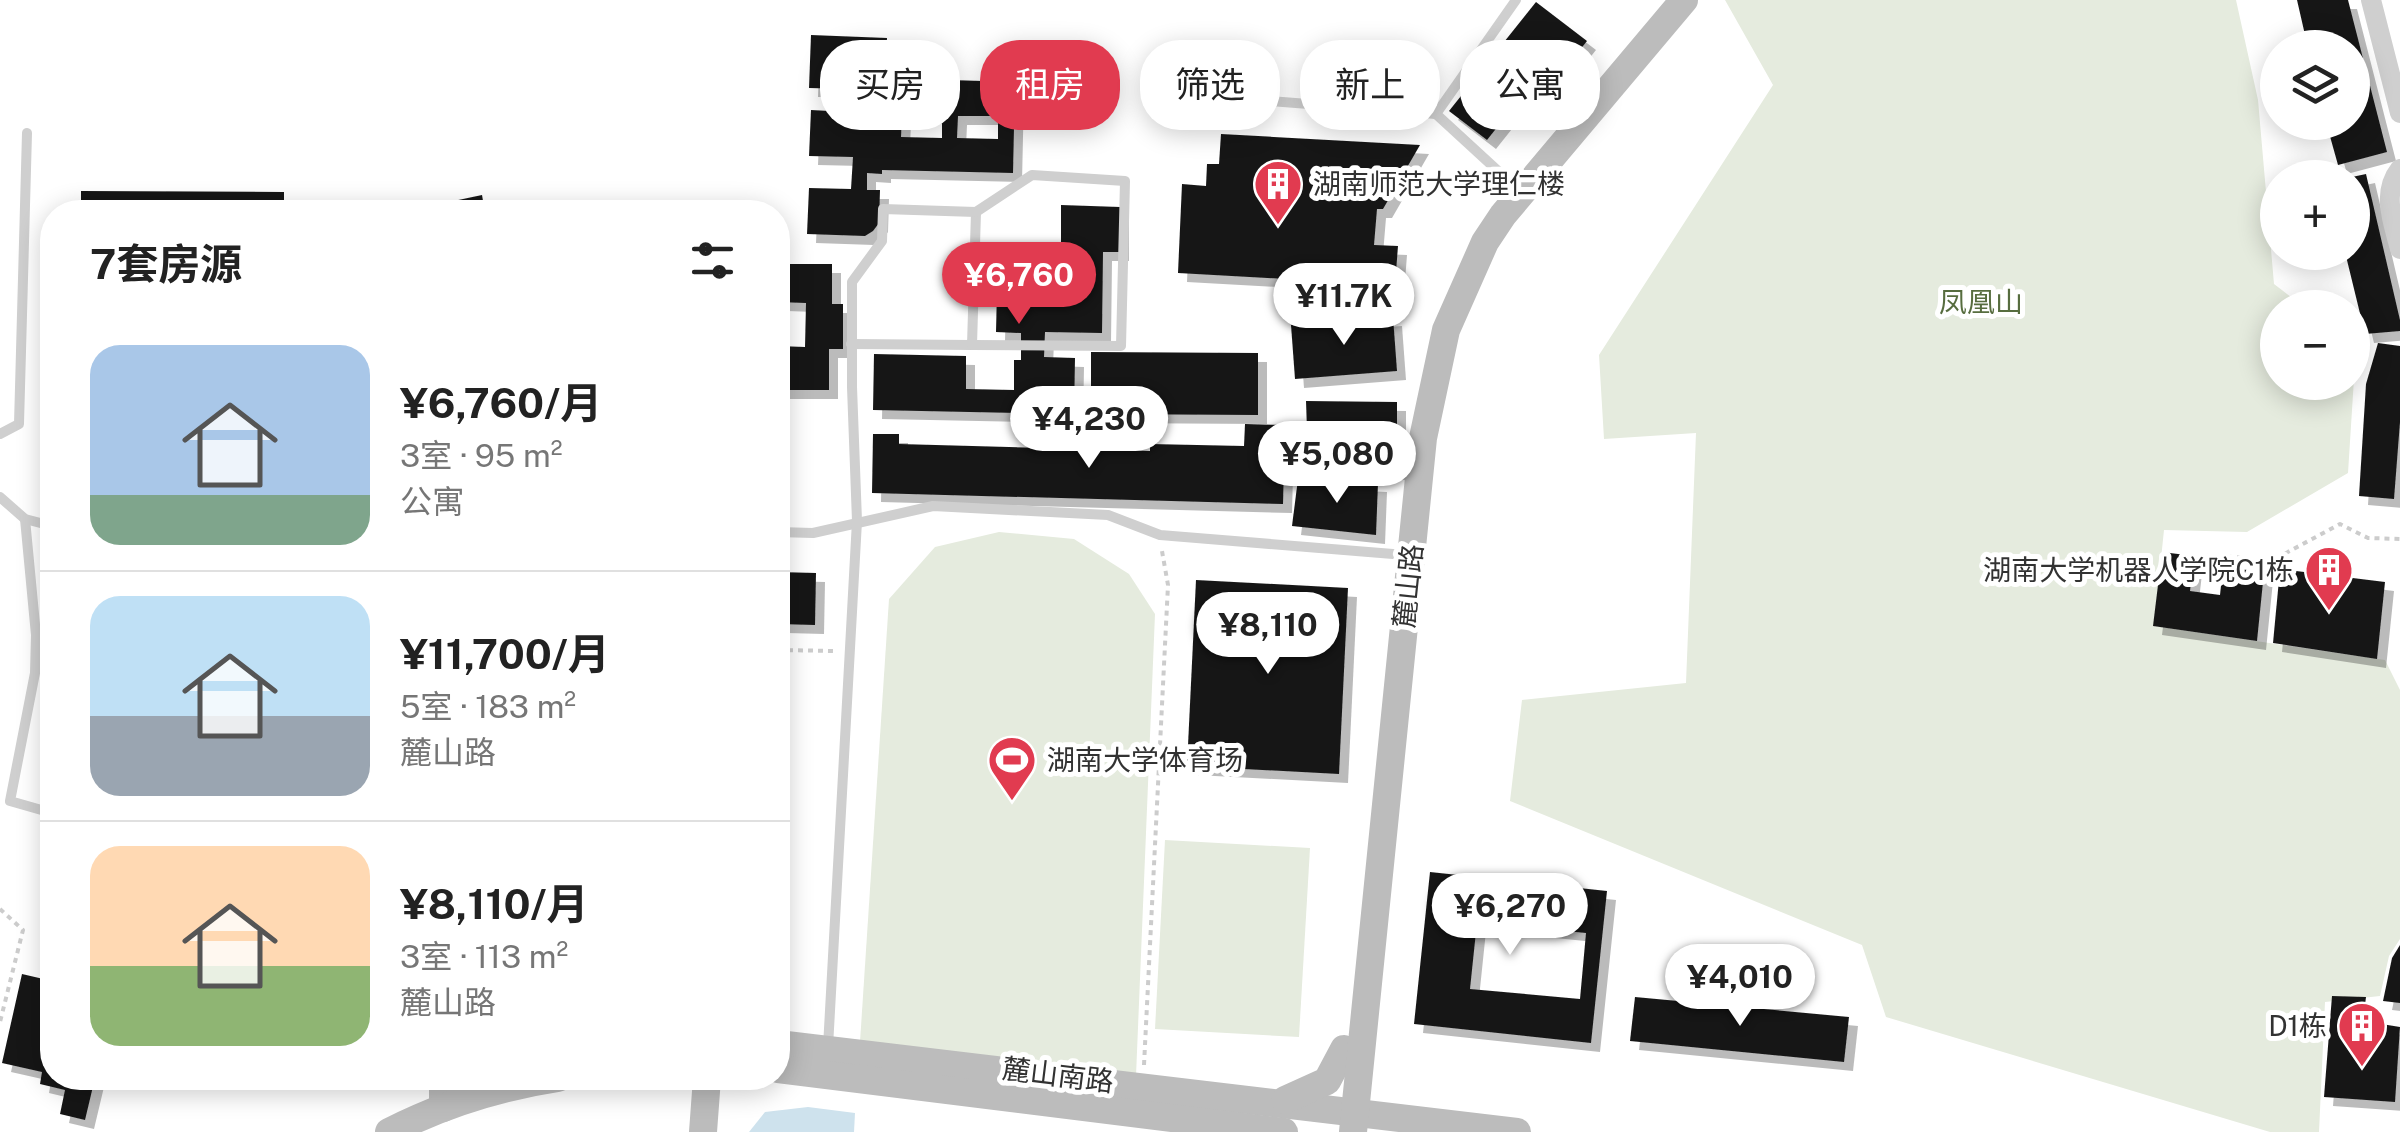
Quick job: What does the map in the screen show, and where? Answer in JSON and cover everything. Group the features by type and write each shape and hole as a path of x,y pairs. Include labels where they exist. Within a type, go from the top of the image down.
{"main road":[{"name":"麓山路","path":"1345,1121 1393,554 1406,437 1433,316 1463,247 1510,182 1663,0"},
{"name":"麓山路","path":"1352,1050 1423,438 1446,330 1469,272 1502,215 1684,0"},
{"name":"麓山南路","path":"797,1045 1278,1102 1345,1121 1408,1118 1517,1132"},
{"path":"1278,1102 1301,1096 1326,1082 1352,1050 1372,1092 1393,1111 1408,1118"},
{"name":"麓山南路","path":"790,1070 1284,1132"},
{"path":"443,1090 443,1108"},
{"path":"389,1132 496,1090"},
{"path":"703,1132 707,1090"},
{"path":"720,1132 723,1090"}],"street":[{"path":"2371,0 2400,113"},
{"path":"2400,169 2390,188 2390,208 2400,249"}],"lane":[{"path":"1440,108 1516,0"},
{"path":"1440,118 1510,182"},
{"path":"0,434 19,424 28,133"},
{"path":"797,1045 850,651 857,522 852,344 852,282 882,241 883,208 976,212 1032,176 1125,181 1122,346 852,344"},
{"path":"972,345 976,212"},
{"path":"0,497 25,518 40,522"},
{"path":"790,532 812,533 932,506 1108,515 1160,535 1393,554"},
{"path":"25,518 36,673 10,801 40,810"}],"path":[{"path":"2206,555 2273,560 2340,524 2368,538 2400,539"},
{"path":"1144,1077 1168,585 1160,535"},
{"path":"790,650 850,651"},
{"path":"0,909 23,930 0,1022"}],"green space":[{"name":"凤凰山","path":"1725,0 2236,0 2258,100 2263,160 2260,160 2260,270 2273,270 2274,284 2282,290 2260,290 2260,400 2353,400 2348,473 2247,532 2164,530 2154,626 2385,660 2400,690 2400,939 2389,956 2380,996 2325,1002 2319,1132 2270,1132 1886,1017 1862,945 1510,801 1522,700 1686,683 1696,433 1604,439 1599,355 1773,85"},
{"name":"湖南大学体育场","path":"999,532 1074,539 1129,574 1155,614 1136,1076 860,1042 889,599 935,547"},
{"path":"1165,840 1310,848 1299,1037 1155,1029"}],"water":[{"path":"808,1107 855,1113 854,1132 749,1132 765,1112"}],"building":[{"path":"2297,0 2348,0 2356,30 2304,30"},
{"path":"1536,2 1586,40 1506,40"},
{"path":"811,35 887,38 820,40 820,88 809,88"},
{"path":"960,80 980,81 980,116 960,116"},
{"path":"2370,86 2387,152 2357,160 2337,160 2331,140 2370,140"},
{"path":"1460,97 1460,119 1449,111"},
{"path":"811,110 820,110 820,130 901,130 901,137 942,138 942,130 957,130 957,138 998,139 998,130 1014,130 1013,173 867,173 867,190 880,190 879,223 873,231 865,236 807,234 809,188 851,189 853,157 809,156"},
{"path":"1474,130 1495,130 1487,140"},
{"name":"湖南师范大学理仁楼","path":"1221,134 1420,145 1383,209 1377,209 1374,245 1398,246 1395,285 1178,273 1182,184 1206,186 1207,164 1219,164"},
{"path":"81,191 284,192 284,200 81,200"},
{"path":"2370,191 2400,331 2370,334 2370,290 2354,290 2349,270 2370,270"},
{"path":"1061,205 1120,207 1120,252 1103,252 1102,333 1045,332 1044,357 1075,358 1074,414 873,410 874,354 966,356 966,389 1014,390 1014,360 1021,360 1021,333 996,332 998,246 1061,247"},
{"path":"790,264 832,264 832,304 843,304 843,349 829,349 829,390 790,390 790,346 805,347 806,303 790,302"},
{"path":"1393,317 1397,371 1295,379 1291,325"},
{"path":"2378,343 2400,346 2394,499 2359,496 2370,370"},
{"path":"1091,352 1258,353 1258,415 1091,414"},
{"path":"1306,401 1397,402 1397,471 1308,459"},
{"path":"1245,424 1285,425 1283,504 872,493 873,434 899,434 899,444 1150,451 1150,444 1244,446"},
{"path":"1298,479 1378,483 1376,535 1292,526"},
{"path":"2162,552 2194,556 2190,591 2220,595 2223,567 2264,572 2257,641 2153,626"},
{"name":"湖南大学机器人学院C1栋","path":"2280,569 2385,582 2377,659 2273,643"},
{"path":"790,572 816,573 815,625 790,624"},
{"path":"1196,580 1348,588 1339,774 1187,766"},
{"path":"1430,872 1607,891 1591,1043 1414,1024","holes":["1477,922 1586,933 1580,999 1470,989"]},
{"path":"2400,945 2400,1003 2383,1001 2392,958"},
{"path":"22,974 40,978 40,1072 2,1063"},
{"name":"D1栋","path":"2332,996 2366,997 2363,1021 2400,1027 2395,1102 2324,1097"},
{"path":"1635,997 1849,1017 1844,1062 1630,1041"},
{"path":"65,1090 92,1090 85,1120 60,1114"}],"place":[{"name":"湖南师范大学理仁楼","path":"1278,226"},
{"name":"湖南大学机器人学院C1栋","path":"2329,612"},
{"name":"湖南大学体育场","path":"1012,802"},
{"name":"D1栋","path":"2362,1068"}]}
